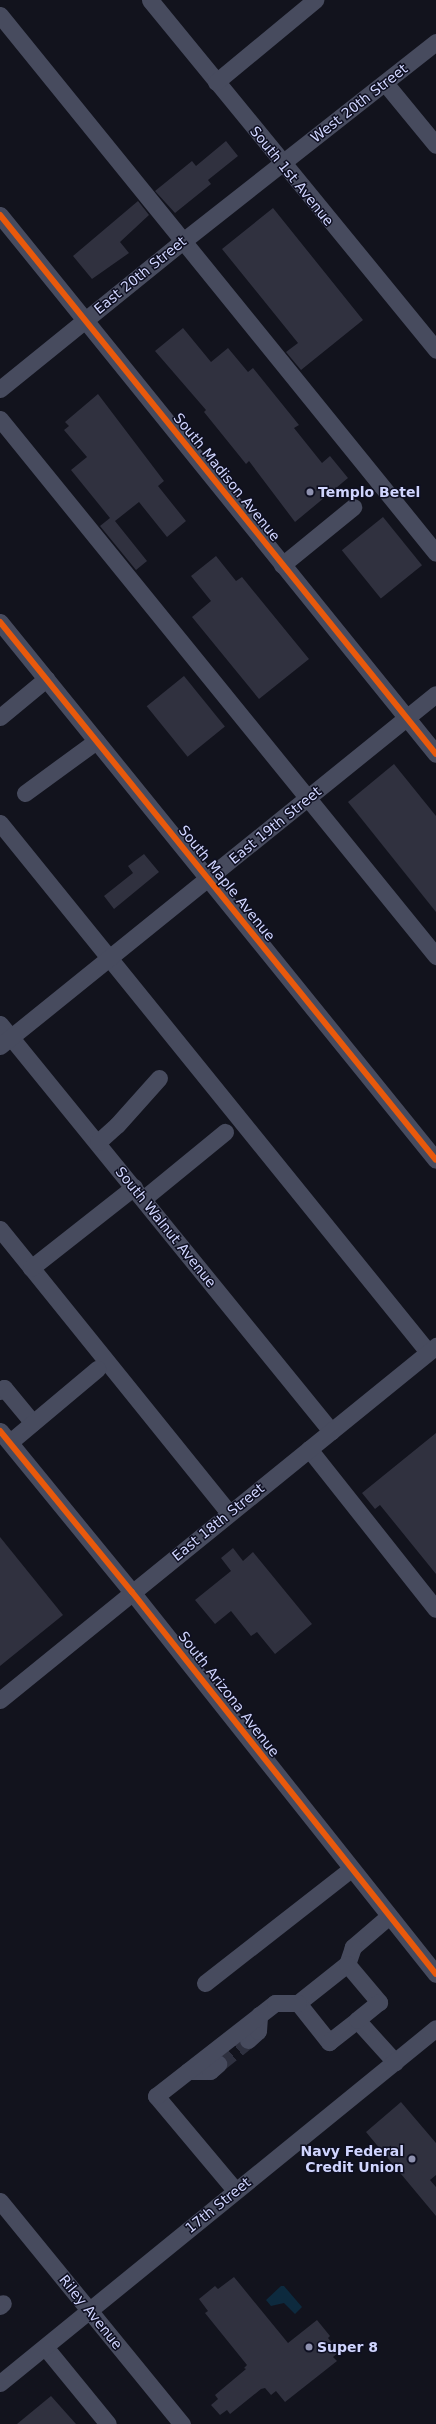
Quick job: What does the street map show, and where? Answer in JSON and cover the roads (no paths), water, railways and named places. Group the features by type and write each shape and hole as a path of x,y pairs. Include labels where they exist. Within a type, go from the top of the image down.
{"street":[{"path":"216,82 315,0"},
{"name":"South 1st Avenue","path":"154,1 216,82 282,164 436,350"},
{"path":"0,15 436,553"},
{"name":"West 20th Street","path":"282,164 436,42"},
{"path":"385,83 436,145"},
{"name":"East 20th Street","path":"0,389 183,241 282,164"},
{"name":"South Madison Avenue","path":"0,215 436,754"},
{"path":"0,418 436,956"},
{"path":"282,565 354,507"},
{"name":"South Maple Avenue","path":"0,622 436,1160"},
{"path":"0,717 46,679"},
{"name":"East 19th Street","path":"6,1042 436,694"},
{"path":"25,793 96,741"},
{"path":"0,823 110,959 432,1349"},
{"name":"South Walnut Avenue","path":"0,1024 6,1042 98,1142 331,1431"},
{"path":"98,1142 117,1125 159,1078"},
{"path":"31,1268 225,1132"},
{"path":"0,1229 229,1513"},
{"name":"East 18th Street","path":"0,1700 432,1349"},
{"path":"5,1436 33,1423 97,1369"},
{"path":"0,1391 4,1388 33,1423"},
{"name":"South Arizona Avenue","path":"5,1436 132,1592 436,1974"},
{"path":"309,1449 436,1609"},
{"path":"206,1983 351,1869"},
{"path":"235,2190 156,2096 275,2003 298,2003 347,1964 353,1947 389,1916"},
{"path":"298,2003 329,2042 357,2020 379,2002 347,1964"},
{"path":"248,2040 258,2031 259,2015"},
{"path":"357,2020 395,2062"},
{"name":"17th Street","path":"0,2383 235,2190 436,2028"},
{"path":"188,2071 210,2071 218,2064"},
{"name":"Riley Avenue","path":"0,2201 182,2424"},
{"path":"45,2347 108,2424"}],"water":[{"path":"281,2286 284,2286 302,2307 295,2314 284,2303 271,2306 266,2300"}],"tunnel":[{"path":"218,2064 248,2040"}],"place":[{"name":"Templo Betel","path":"310,492"},
{"name":"Navy Federal Credit Union","path":"412,2159"},
{"name":"Super 8","path":"309,2347"}]}
